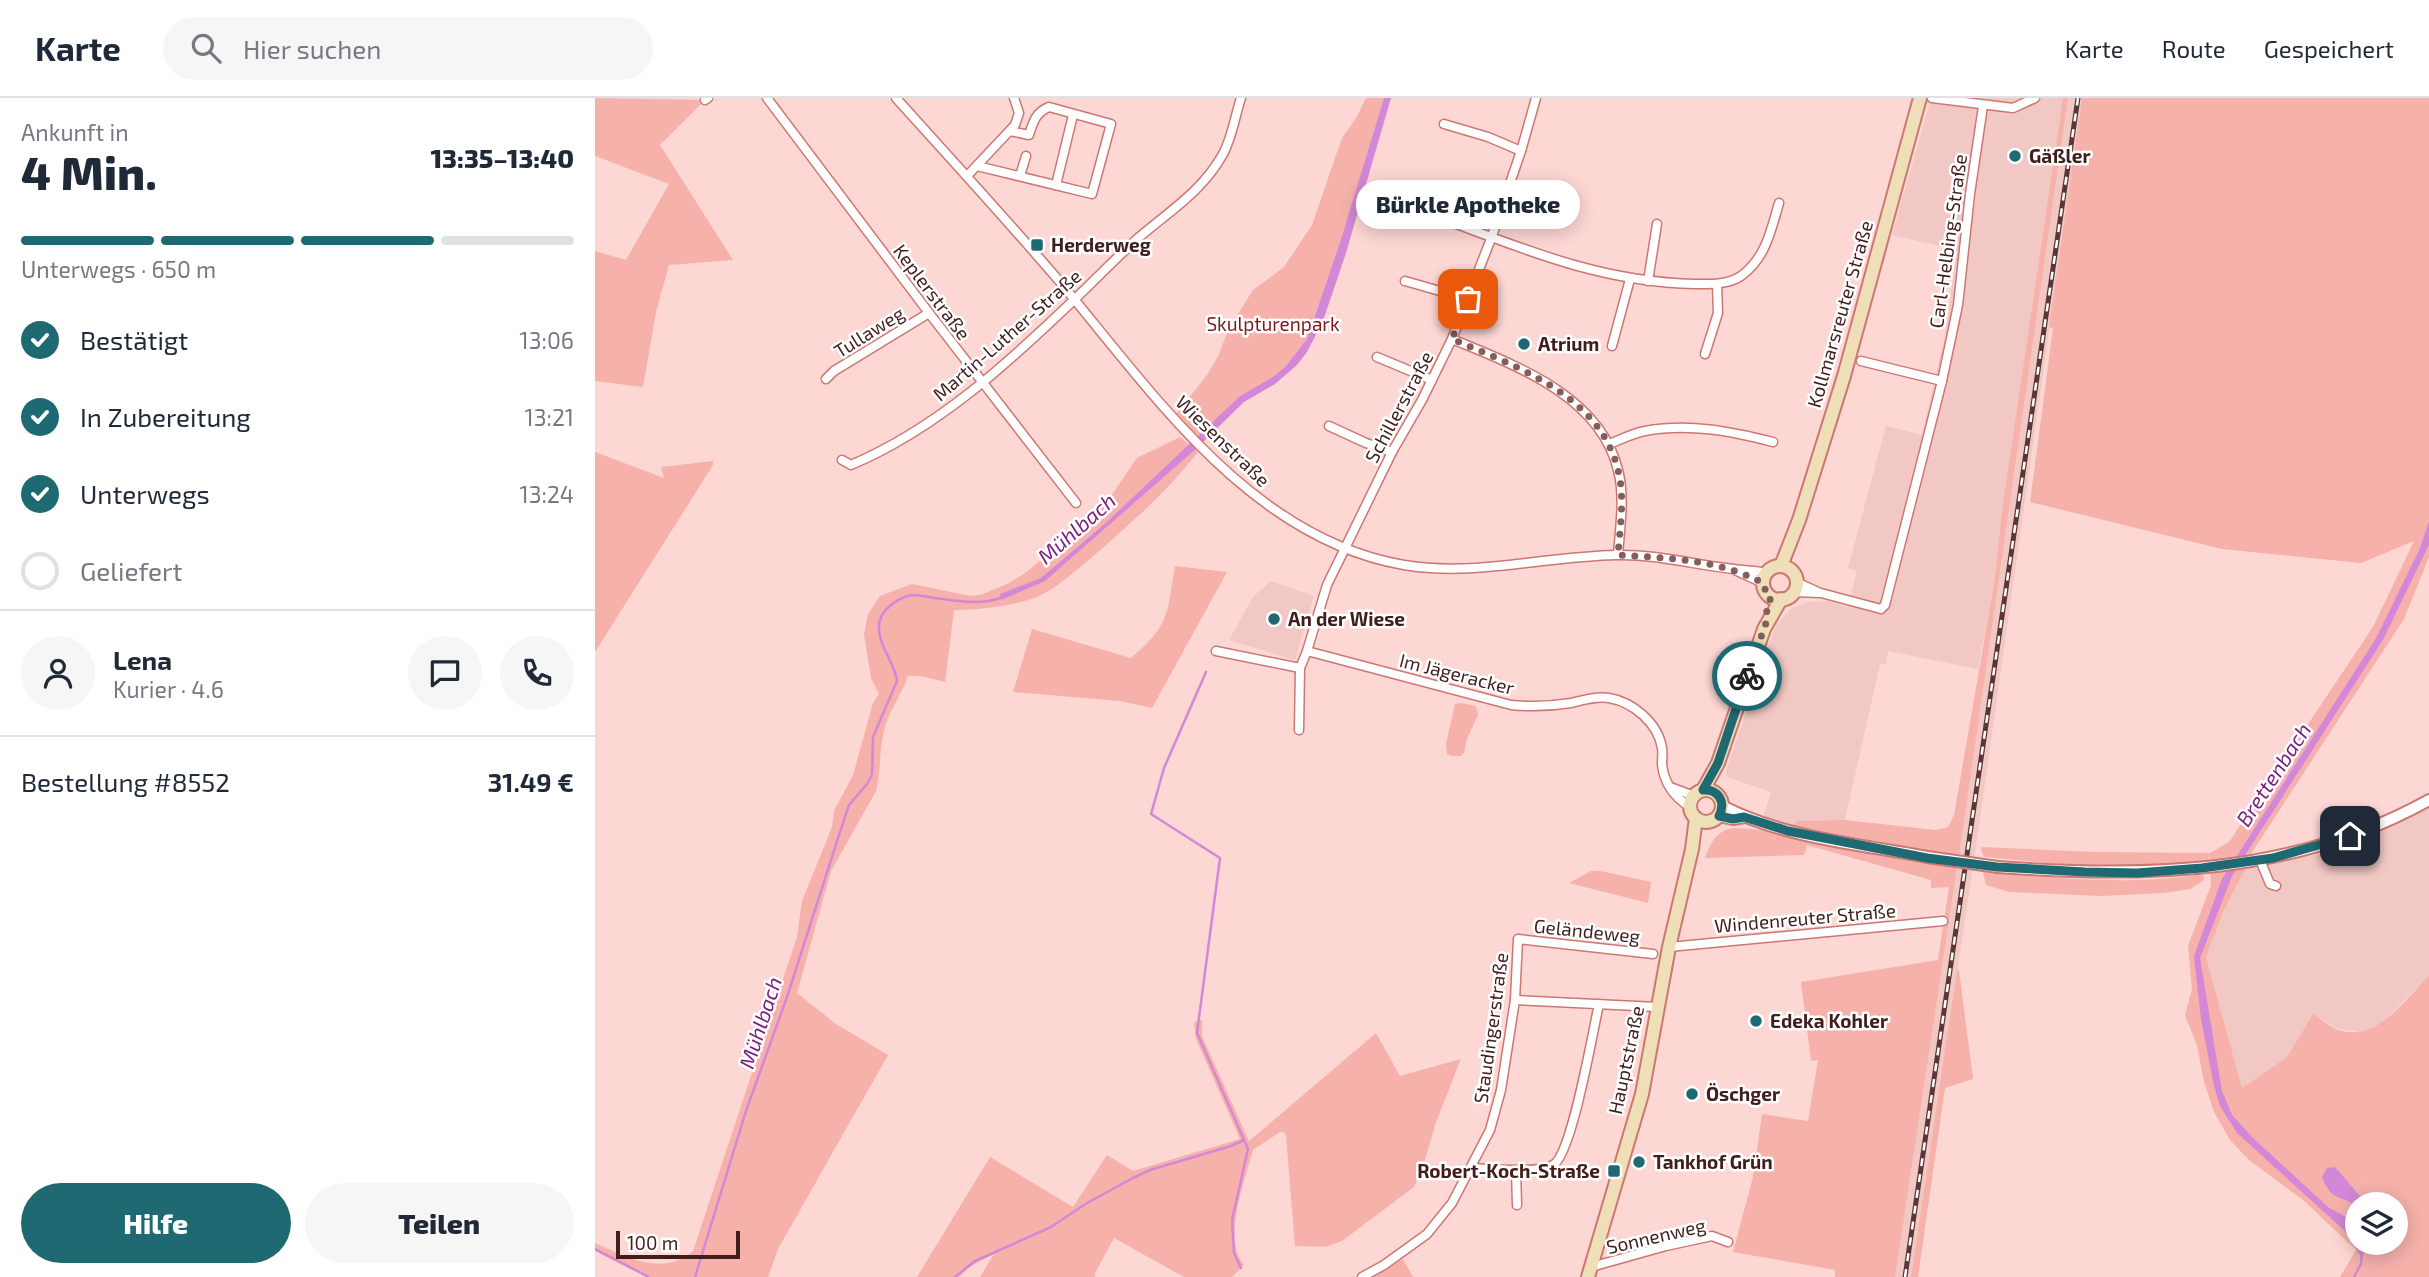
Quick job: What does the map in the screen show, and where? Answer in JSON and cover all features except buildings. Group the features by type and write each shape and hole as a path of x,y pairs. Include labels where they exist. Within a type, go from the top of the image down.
{"main road":[{"name":"Kollmarsreuter Straße","path":"1785,567 1844,376 1920,98"},
{"path":"1704,808 1776,598 1795,587 1793,573 1785,567 1772,568 1764,578 1766,592 1776,598"},
{"path":"1704,808 1716,793 1718,763"},
{"name":"Hauptstraße","path":"1590,1272 1642,1094 1669,947 1704,808"}],"street":[{"name":"Keplerstraße","path":"767,98 1076,503"},
{"name":"Wiesenstraße","path":"896,98 967,176 1144,385 1203,449 1250,493 1291,521 1367,556 1404,565 1442,568 1618,555 1685,560 1735,569 1764,578"},
{"path":"967,176 1010,131 1019,113 1014,98"},
{"name":"Martin-Luther-Straße","path":"842,460 851,465 886,450 916,432 982,383 1138,238 1187,200 1223,153 1241,98"},
{"name":"Schillerstraße","path":"1299,730 1300,668 1327,585 1392,452 1452,339 1492,236 1536,98"},
{"path":"1932,98 2013,108 2035,98"},
{"name":"Carl-Helbing-Straße","path":"1795,587 1881,609 1885,605 1942,381 1958,305 1983,106"},
{"path":"977,166 1093,194 1111,124 1049,107 1034,118 1029,135 1010,131"},
{"path":"1056,186 1073,115"},
{"path":"1444,124 1488,137 1521,151"},
{"path":"1020,176 1026,156"},
{"path":"1419,210 1561,262 1630,279 1717,284 1738,278 1764,252 1779,203"},
{"path":"1648,281 1657,224"},
{"path":"1612,346 1630,279"},
{"path":"1405,281 1468,299"},
{"path":"1705,354 1718,313 1717,284"},
{"name":"Tullaweg","path":"826,379 834,371 929,313"},
{"path":"1452,339 1528,371 1557,388 1582,411 1609,444 1620,477 1621,521 1618,555"},
{"path":"1377,357 1432,380"},
{"path":"1861,361 1942,381"},
{"path":"1329,426 1392,452"},
{"path":"1609,444 1642,431 1679,428 1718,429 1773,442"},
{"name":"Im Jägeracker","path":"1307,651 1511,705 1532,707 1591,698 1610,698 1639,711 1651,724 1662,748 1663,770 1670,787 1704,808"},
{"path":"1216,652 1300,668"},
{"path":"1704,808 1733,819 1744,817 1788,831 1927,858 1997,867 2137,873 2260,860 2330,844 2429,800"},
{"path":"2260,860 2270,884 2276,887"},
{"name":"Windenreuter Straße","path":"1669,947 1943,921"},
{"name":"Geländeweg","path":"1518,939 1653,954"},
{"name":"Staudingerstraße","path":"1363,1277 1427,1234 1452,1203 1490,1130 1501,1090 1515,1000 1518,939"},
{"path":"1515,1000 1657,1007"},
{"path":"1472,1168 1516,1170 1552,1167 1561,1159 1576,1107 1599,1004"},
{"path":"1516,1170 1517,1205"},
{"name":"Sonnenweg","path":"1590,1272 1666,1246 1712,1236 1728,1242"}],"shaded area":[{"path":"1384,98 1391,98 1346,253 1323,321 1307,352 1297,365 1275,384 1244,402 1198,447 1045,581 1001,600 1000,594 1041,578 1108,521 1240,396 1285,367 1307,339"},
{"path":"1931,98 2063,98 2002,509 1995,578 1978,669 1888,651 1886,664 1880,664 1845,820 1796,821 1793,826 1763,818 1771,792 1727,777 1726,771 1776,625 1792,608 1808,602 1827,601 1848,607 1857,571 1848,568 1886,426 1922,435 1945,336 1957,250 1892,235"},
{"path":"2068,98 2082,98 1976,847 1911,1277 1895,1277"},
{"path":"2429,521 2429,545 2383,640 2232,876 2200,958 2222,1091 2232,1115 2328,1207 2345,1217 2345,1231 2237,1133 2220,1106 2201,1019 2194,956 2222,879 2376,638 2419,550"},
{"name":"An der Wiese","path":"1271,581 1314,596 1295,660 1229,640 1253,597"},
{"path":"2429,804 2429,975 2384,1021 2362,1032 2338,1029 2313,1014 2287,1057 2242,1089 2206,957 2224,910 2248,864 2272,860"},
{"path":"2335,1167 2357,1192 2345,1192 2345,1200 2334,1195 2322,1177 2327,1168"}],"green space":[{"path":"595,98 705,100 660,145 733,260 669,265 656,312 643,387 595,381 595,251 626,260 669,184 595,156"},
{"name":"Skulpturenpark","path":"1366,98 1384,98 1351,209 1307,339 1285,367 1240,396 1200,436 1196,435 1176,414 1207,375 1229,328 1253,290 1284,267 1312,225 1342,138"},
{"path":"2063,98 2068,98 1959,856 1793,826 1796,821 1845,820 1936,830 1948,827 1954,815 1995,578 2002,509"},
{"path":"2082,98 2429,98 2429,521 2419,550 2376,638 2233,862 2241,862 2383,640 2429,545 2429,557 2404,619 2247,860 2248,864 2224,910 2206,957 2242,1088 2287,1057 2313,1014 2336,1029 2364,1031 2389,1017 2429,975 2429,1277 2340,1277 2353,1255 2408,1255 2408,1192 2345,1192 2345,1240 2303,1200 2249,1160 2230,1140 2214,1112 2204,1082 2197,1045 2185,1015 2192,989 2188,946 2211,885 2210,855 2208,861 2201,864 2078,866 1985,857 1982,854 1981,847 2210,853 2229,842 2373,627 2414,541 2361,563 2222,549 2030,502 2053,328 2049,327"},
{"path":"1180,437 1198,452 1161,494 1105,546 1064,580 1034,598 995,607 954,610 945,682 908,676 882,738 876,791 831,871 797,993 836,1024 888,1055 778,1249 768,1277 646,1277 595,1251 595,1243 632,1259 657,1264 681,1259 693,1251 797,937 802,901 832,827 834,811 853,775 873,703 879,694 871,678 864,634 868,614 880,596 912,584 971,596 1007,584 1047,555 1065,533 1113,493 1137,458"},
{"path":"595,452 664,478 661,467 713,461 713,465 595,652"},
{"path":"1175,566 1227,572 1152,708 1120,701 1013,692 1032,629 1131,658 1144,647 1165,618"},
{"path":"1455,704 1476,706 1478,715 1464,753 1461,756 1452,756 1447,754 1446,744"},
{"path":"1736,828 1760,830 1849,849 1957,867 1895,1277 1835,1277 1835,1270 1733,1252 1753,1177 1762,1114 1808,1121 1818,1060 1811,1061 1801,982 1938,960 1949,887 1931,888 1931,880 1807,845 1804,855 1705,858 1719,834"},
{"path":"1591,871 1651,882 1648,903 1569,883"},
{"path":"1983,872 2093,880 2148,880 2202,874 2204,877 2203,881 2190,889 2102,896 2009,892 1986,885"},
{"path":"1957,970 1973,1079 1945,1088 1918,1277 1911,1277"},
{"path":"1199,1019 1202,1021 1202,1036 1249,1141 1376,1033 1400,1076 1461,1059 1414,1187 1342,1241 1325,1247 1295,1246 1286,1136 1284,1132 1280,1132 1253,1150 1235,1226 1238,1254 1244,1265 1232,1277 1184,1277 1114,1238 1094,1275 1096,1277 980,1277 994,1254 971,1266 959,1277 917,1277 990,1157 1073,1207 1107,1155 1133,1171 1240,1139 1196,1039 1194,1023"},
{"path":"1403,1259 1413,1277 1373,1277"}],"waterway":[{"name":"Mühlbach","path":"695,1277 746,1111 787,997 849,805 872,775 873,737 897,681 882,644 880,620 893,603 913,595 969,602 1003,597"},
{"path":"1206,672 1164,768 1151,814 1220,858 1197,1033 1248,1149 1232,1220 1234,1253 1241,1268"},
{"path":"955,1277 975,1261 1051,1227 1087,1203 1133,1178 1244,1140"},
{"path":"595,1249 649,1277"},
{"name":"Brettenbach","path":"2354,1277 2361,1264 2362,1255"}],"railway":[{"path":"1905,1277 2078,98"}],"way so far":[{"path":"1468,299 1452,339 1528,371 1557,388 1593,422 1609,444 1620,477 1621,521 1618,555 1685,560 1735,569 1763,583 1764,589 1771,597 1766,623 1747,676"}],"place":[{"name":"Gäßler","path":"2015,156"},
{"name":"Herderweg","path":"1037,245"},
{"name":"Bürkle Apotheke","path":"1468,299"},
{"name":"Atrium","path":"1524,344"},
{"name":"An der Wiese","path":"1274,619"},
{"name":"Edeka Kohler","path":"1756,1021"},
{"name":"Öschger","path":"1692,1094"},
{"name":"Tankhof Grün","path":"1639,1162"},
{"name":"Robert-Koch-Straße","path":"1614,1171"}],"route":[{"path":"1747,676 1718,763 1703,790 1714,791 1719,796 1722,803 1719,816 1733,819 1744,817 1788,831 1927,858 1997,867 2085,872 2137,873 2202,868 2273,858 2330,844 2350,836"}]}
